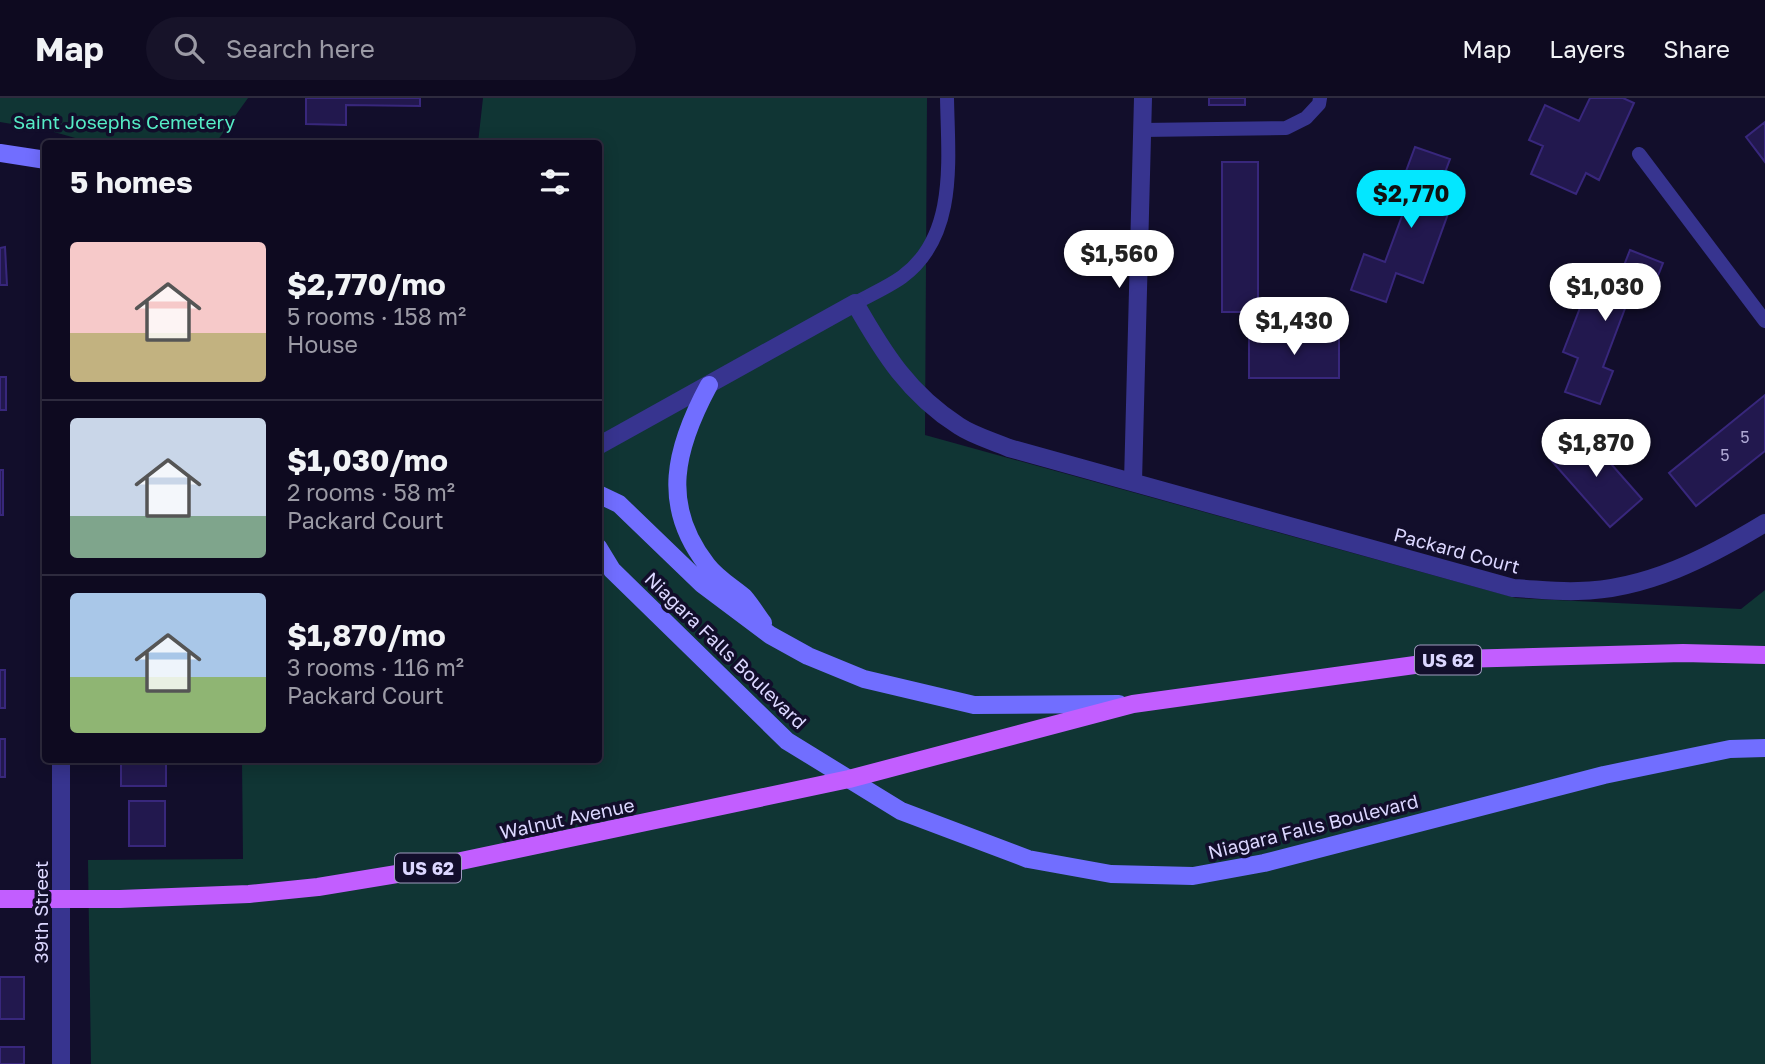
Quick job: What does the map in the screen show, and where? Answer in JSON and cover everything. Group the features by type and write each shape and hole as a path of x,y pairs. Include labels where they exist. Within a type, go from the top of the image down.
{"main road":[{"path":"0,153 42,159"},
{"path":"709,385 696,409 682,449 677,488 680,518 709,568 746,600 770,635"},
{"name":"Niagara Falls Boulevard","path":"602,496 619,504 702,584 770,635 808,656 864,679 974,705 1133,704 1458,659 1683,653 1765,656"},
{"name":"Niagara Falls Boulevard","path":"602,554 612,570 787,740 901,811 1028,859 1111,874 1192,876 1264,863 1604,775 1730,749 1765,748"},
{"name":"Walnut Avenue","path":"0,899 178,898 318,887 499,854 849,779 1133,704"}],"street":[{"path":"1133,482 1143,98"},
{"path":"602,444 855,303"},
{"name":"Packard Court","path":"855,303 887,358 918,395 961,428 1009,448 1513,588 1580,591 1637,583 1719,551 1765,523"},
{"name":"39th Street","path":"61,763 61,1064"}],"lane":[{"path":"855,303 903,276 932,243 948,197 947,98"},
{"path":"1142,130 1286,128 1306,118 1320,104 1320,98"},
{"path":"1639,154 1765,321"}],"green space":[{"name":"Saint Josephs Cemetery","path":"0,98 248,98 218,140 82,140 47,130 0,122"},
{"path":"483,98 927,98 925,435 1516,598 1741,609 1765,590 1765,1064 91,1064 88,860 243,859 242,763 602,763 602,140 478,140"}],"building":[{"path":"306,98 420,98 420,106 346,105 346,125 306,124"},
{"path":"1209,98 1245,98 1245,105 1209,105"},
{"path":"1590,98 1623,98 1634,103 1599,180 1586,173 1576,194 1531,174 1543,146 1529,140 1545,105 1579,121"},
{"path":"1765,122 1765,162 1746,137"},
{"path":"1415,147 1450,159 1437,194 1453,200 1423,283 1396,273 1386,302 1351,290 1364,254 1385,262 1413,186 1402,182"},
{"path":"1222,162 1258,162 1258,312 1222,312"},
{"path":"5,247 7,285 0,285 0,248"},
{"path":"1630,250 1663,263 1650,296 1632,290 1603,367 1613,371 1600,404 1565,392 1578,358 1563,352 1595,269 1619,278"},
{"path":"1249,336 1339,336 1339,378 1249,378"},
{"path":"0,377 6,377 6,410 0,410"},
{"path":"1765,395 1765,451 1696,506 1669,473"},
{"path":"1582,431 1642,499 1610,527 1550,459"},
{"path":"0,470 3,470 3,515 0,515"},
{"path":"0,670 5,670 5,708 0,708"},
{"path":"0,739 5,739 5,777 0,777"},
{"path":"121,763 166,763 166,786 121,786"},
{"path":"129,801 165,801 165,846 129,846"},
{"path":"0,977 24,977 24,1019 0,1019"},
{"path":"0,1047 24,1047 24,1064 0,1064"}]}
